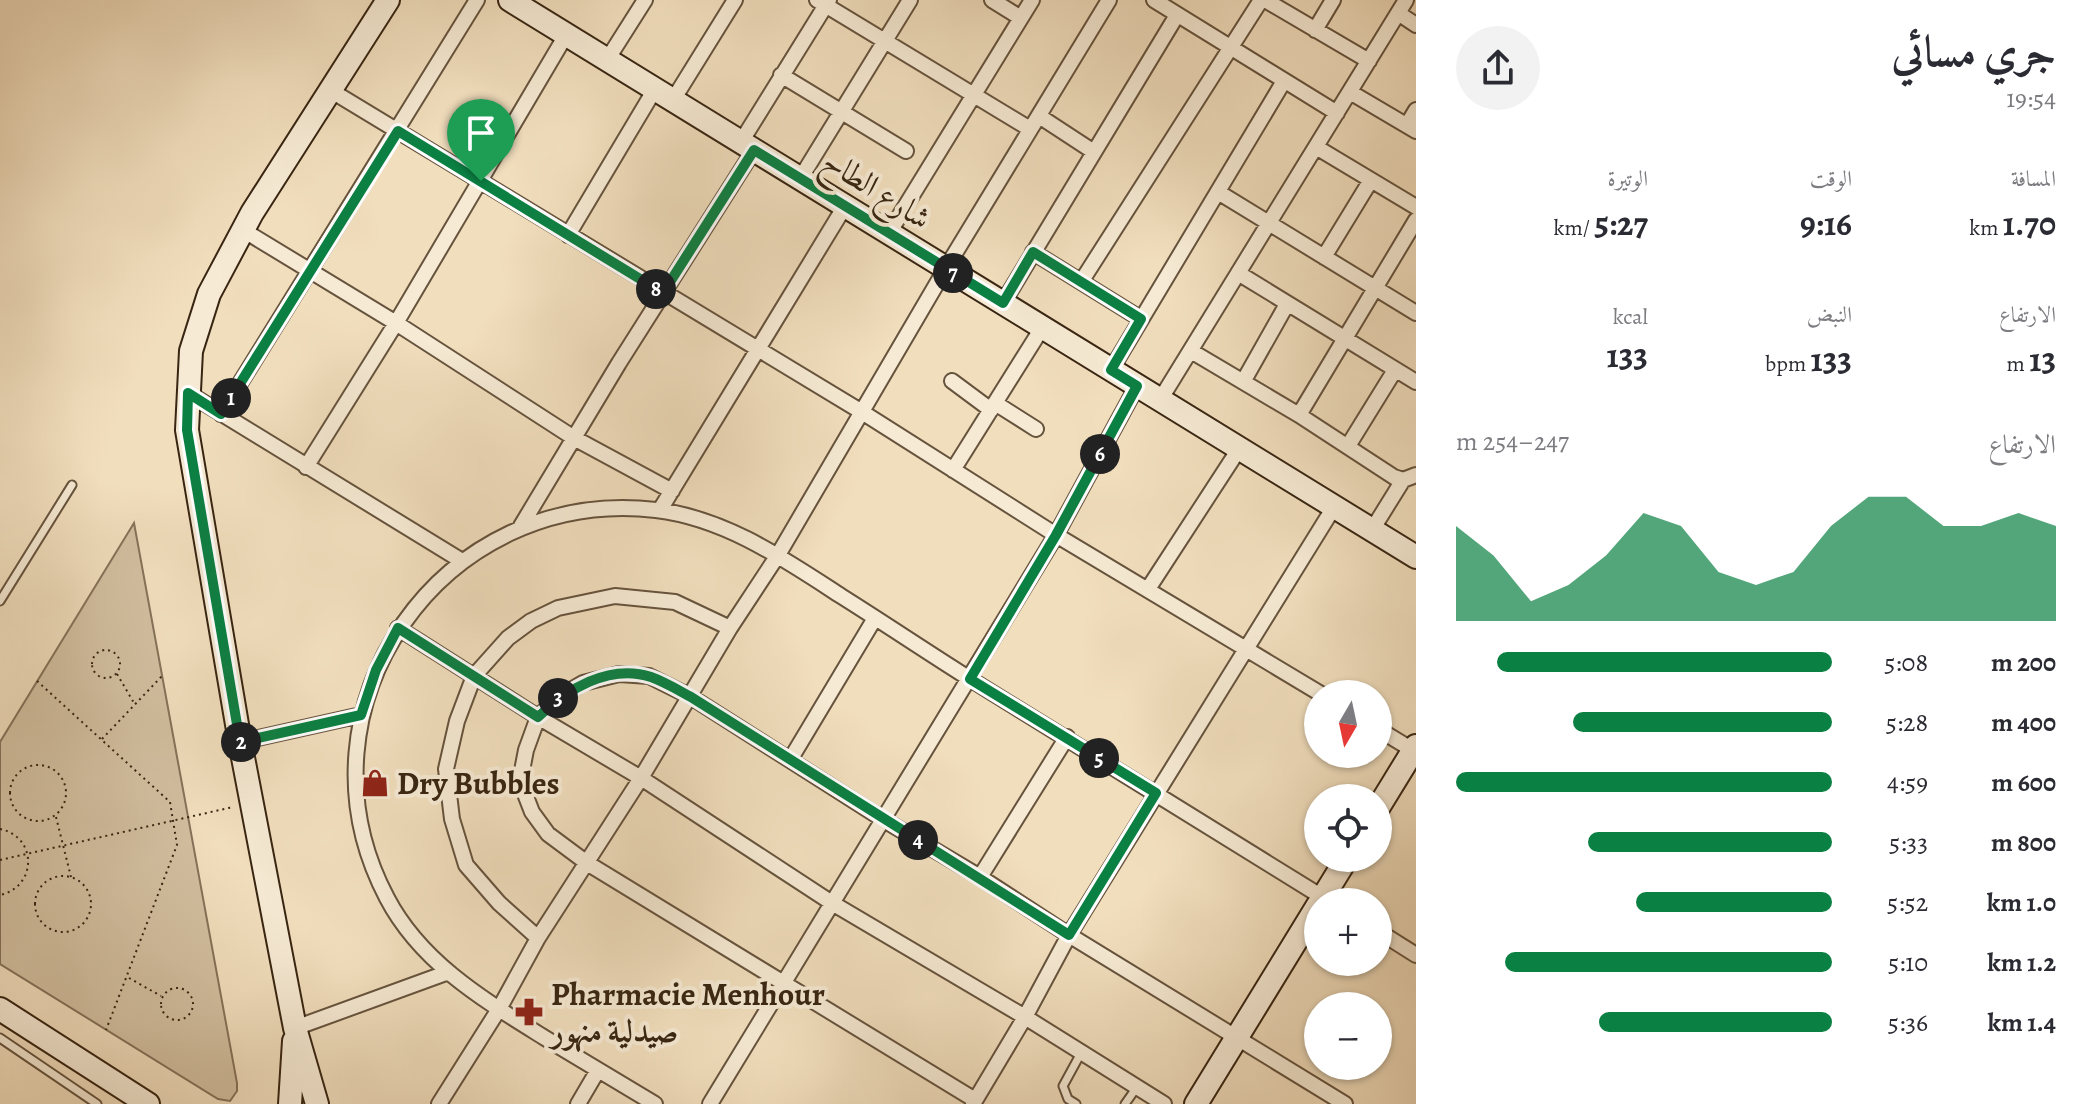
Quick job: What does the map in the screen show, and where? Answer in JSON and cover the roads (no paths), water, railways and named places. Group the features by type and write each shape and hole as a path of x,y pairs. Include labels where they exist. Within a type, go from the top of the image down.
{"street":[{"path":"317,1104 295,1028 240,742 192,466 187,430 188,393 191,351 209,294 243,230 388,0"},
{"path":"221,414 477,0"},
{"name":"شارع الطاح","path":"510,0 1416,557"},
{"path":"607,60 645,0"},
{"path":"568,235 664,95 735,0"},
{"path":"800,179 910,0"},
{"path":"992,0 1021,18"},
{"path":"889,233 1032,0"},
{"path":"439,1104 499,1009 538,938 778,555 946,268 1109,0"},
{"path":"1154,0 1337,113"},
{"path":"1081,282 1263,0 1369,61"},
{"path":"1315,30 1333,0"},
{"path":"1160,400 1406,0"},
{"path":"521,526 663,293 748,146 781,75 824,2 973,95 1094,152"},
{"path":"1398,13 1416,25"},
{"path":"1003,303 1177,15"},
{"path":"306,467 396,323 566,35"},
{"path":"781,75 906,151"},
{"path":"1111,370 1284,81"},
{"path":"330,90 1304,684"},
{"path":"1350,92 1412,128 1416,110"},
{"path":"1316,147 1416,207"},
{"path":"1324,257 1371,180"},
{"path":"1218,192 1416,313"},
{"path":"660,510 845,206"},
{"path":"1299,415 1416,220"},
{"path":"243,230 396,323 574,438 672,491"},
{"path":"1033,252 1141,319"},
{"path":"1238,273 1416,382"},
{"path":"1243,382 1287,304"},
{"path":"953,470 1042,328"},
{"path":"1191,351 1299,415 1394,477 1409,478"},
{"path":"1348,446 1395,370"},
{"path":"952,381 1036,429"},
{"path":"710,1104 1056,535 1137,386"},
{"path":"188,393 462,561"},
{"path":"1148,589 1239,449"},
{"path":"1372,530 1409,478"},
{"path":"1334,507 1069,935 974,1102 786,983 587,863 548,834 532,812 520,781 526,750 538,717 559,697 583,683 619,674 649,676 691,697 884,820 980,877 1069,935 1345,1104"},
{"path":"655,1104 446,973 413,938 387,899 368,855 358,809 356,778 361,715 376,670 398,628 427,592 462,561 521,526 577,511 618,508 660,510 719,526 778,555 1304,890"},
{"path":"538,938 499,903 466,865 452,819 446,769 457,721 474,676 508,638 531,621 558,608 615,596 675,602 730,628"},
{"path":"790,760 875,618"},
{"path":"398,628 641,778 832,903 1025,1017 1164,1104"},
{"path":"240,742 361,715"},
{"path":"980,877 1067,737"},
{"path":"1392,737 1415,750 1392,786"},
{"path":"1196,1104 1304,931"},
{"path":"1392,940 1416,955"},
{"path":"295,1028 446,973"},
{"path":"0,1009 148,1104"},
{"path":"290,1104 295,1028"},
{"path":"578,1104 598,1070"}],"lane":[{"path":"0,601 72,485"},
{"path":"0,1038 97,1104"},
{"path":"1076,1104 1068,1099 1063,1086 1081,1053"},
{"path":"1125,1104 1137,1087"}],"place":[{"name":"Dry Bubbles","path":"375,783"},
{"name":"Pharmacie Menhour صيدلية منهور","path":"529,1012"}]}
